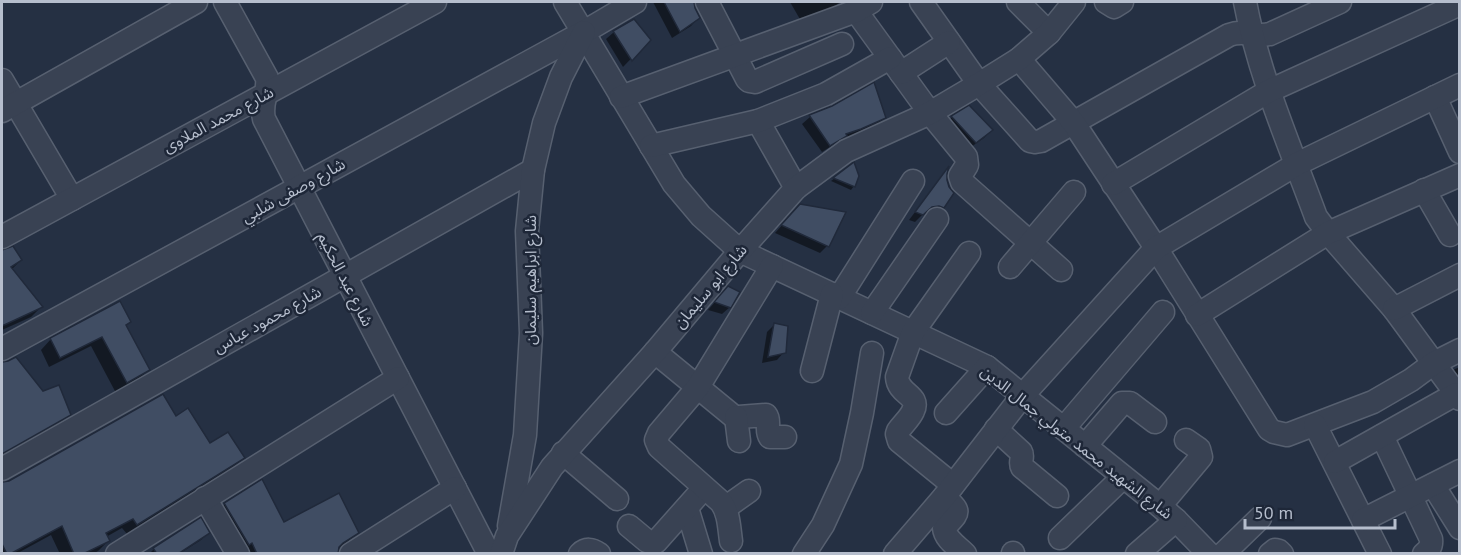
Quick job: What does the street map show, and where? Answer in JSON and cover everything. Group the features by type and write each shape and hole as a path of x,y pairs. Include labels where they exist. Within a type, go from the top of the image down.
{"street":[{"path":"8,107 196,2"},
{"name":"شارع عبد الحكيم","path":"225,2 267,78 268,86 262,110 264,119 489,554"},
{"name":"شارع محمد الملاوى","path":"2,237 435,2"},
{"name":"شارع الشهيد محمد متولي جمال الدين","path":"566,2 674,184 701,216 740,251 987,368 1168,513 1209,554"},
{"name":"شارع وصفى شلبي","path":"2,349 635,2"},
{"path":"707,2 749,81 753,82 842,44"},
{"path":"921,2 979,84 1033,142 1041,141 1229,34 1244,32 1257,35 1270,34 1340,2"},
{"path":"1018,2 1049,33"},
{"name":"شارع ابو سليمان","path":"504,545 563,453 655,352 796,188 846,152 930,112 1019,59 1049,33 1074,2"},
{"path":"1106,2 1114,8 1122,2"},
{"path":"1245,2 1251,34 1269,91 1316,217 1394,309 1458,397 1335,462"},
{"path":"1113,184 1269,91 1460,4"},
{"path":"621,97 863,6 896,66 966,157 967,165 960,176 962,183 1061,270"},
{"name":"شارع ابراهيم سليمان","path":"504,545 525,435 531,333 527,231 533,170 544,123 558,86 584,32"},
{"path":"651,146 758,122 949,42"},
{"path":"1019,59 1073,122 1156,248 1265,424 1274,432 1287,435 1373,402 1411,380 1434,363 1460,350"},
{"path":"2,80 8,107 72,199"},
{"path":"896,554 1023,395 1156,248 1297,164 1460,85"},
{"path":"1435,97 1460,152"},
{"path":"758,122 796,188"},
{"name":"شارع محمود عباس","path":"2,469 533,170"},
{"path":"1197,315 1328,233 1460,175"},
{"path":"812,371 835,296 913,181"},
{"path":"1424,190 1450,235"},
{"path":"1010,267 1074,192"},
{"path":"872,313 937,219"},
{"path":"965,554 946,536 944,531 944,528 957,514 948,491 899,441 898,430 913,412 915,405 912,398 901,389 897,378 913,332 969,253"},
{"path":"731,541 725,508 659,447 656,440 659,433 698,387 772,266"},
{"path":"1394,309 1460,275"},
{"path":"1064,428 1163,312"},
{"path":"655,352 730,414 736,417 766,415 768,435 785,437"},
{"path":"804,554 823,525 851,464 872,353"},
{"path":"946,413 987,368"},
{"path":"117,554 398,378"},
{"path":"1085,446 1124,402 1130,403 1155,422"},
{"path":"736,417 739,441"},
{"path":"1315,424 1380,554"},
{"path":"996,429 1021,452 1023,456 1021,465 1024,469 1057,496"},
{"path":"1382,436 1431,539 1429,549 1424,554"},
{"path":"1137,554 1168,513 1201,457 1199,449 1185,440"},
{"path":"563,453 617,499"},
{"path":"1364,520 1460,471"},
{"path":"1060,538 1123,477"},
{"path":"1433,485 1460,528"},
{"path":"351,554 455,488"},
{"path":"629,526 647,541 656,542 704,488"},
{"path":"725,508 749,491"},
{"path":"205,498 238,554"},
{"path":"687,508 701,554"},
{"path":"1223,554 1260,518"},
{"path":"580,554 586,550 599,554"},
{"path":"1270,554 1275,550 1282,554"}],"building":[{"path":"664,2 694,2 700,18 680,32"},
{"path":"634,19 651,40 632,61 613,31"},
{"path":"874,82 886,118 846,134 847,136 830,146 809,115 832,106"},
{"path":"969,105 993,130 976,143 951,116"},
{"path":"854,162 859,176 855,187 833,178"},
{"path":"949,166 947,180 954,193 944,208 932,207 923,215 915,212"},
{"path":"800,204 846,212 829,247 781,225"},
{"path":"13,246 22,260 11,267 43,307 2,326 2,250"},
{"path":"728,286 740,292 731,308 714,302"},
{"path":"120,301 131,322 126,325 150,370 127,383 102,337 60,358 50,338"},
{"path":"774,323 788,326 786,353 768,357"},
{"path":"16,357 43,391 59,385 71,415 2,454 2,362"},
{"path":"163,394 176,416 188,408 210,443 228,432 245,458 137,525 133,519 106,533 110,541 83,554 74,554 62,526 7,554 2,544 2,482 9,481"},
{"path":"262,479 284,522 339,493 359,533 339,547 338,554 257,554 252,543 249,545 224,503"},
{"path":"201,517 210,533 178,554 157,554 153,548"}]}
